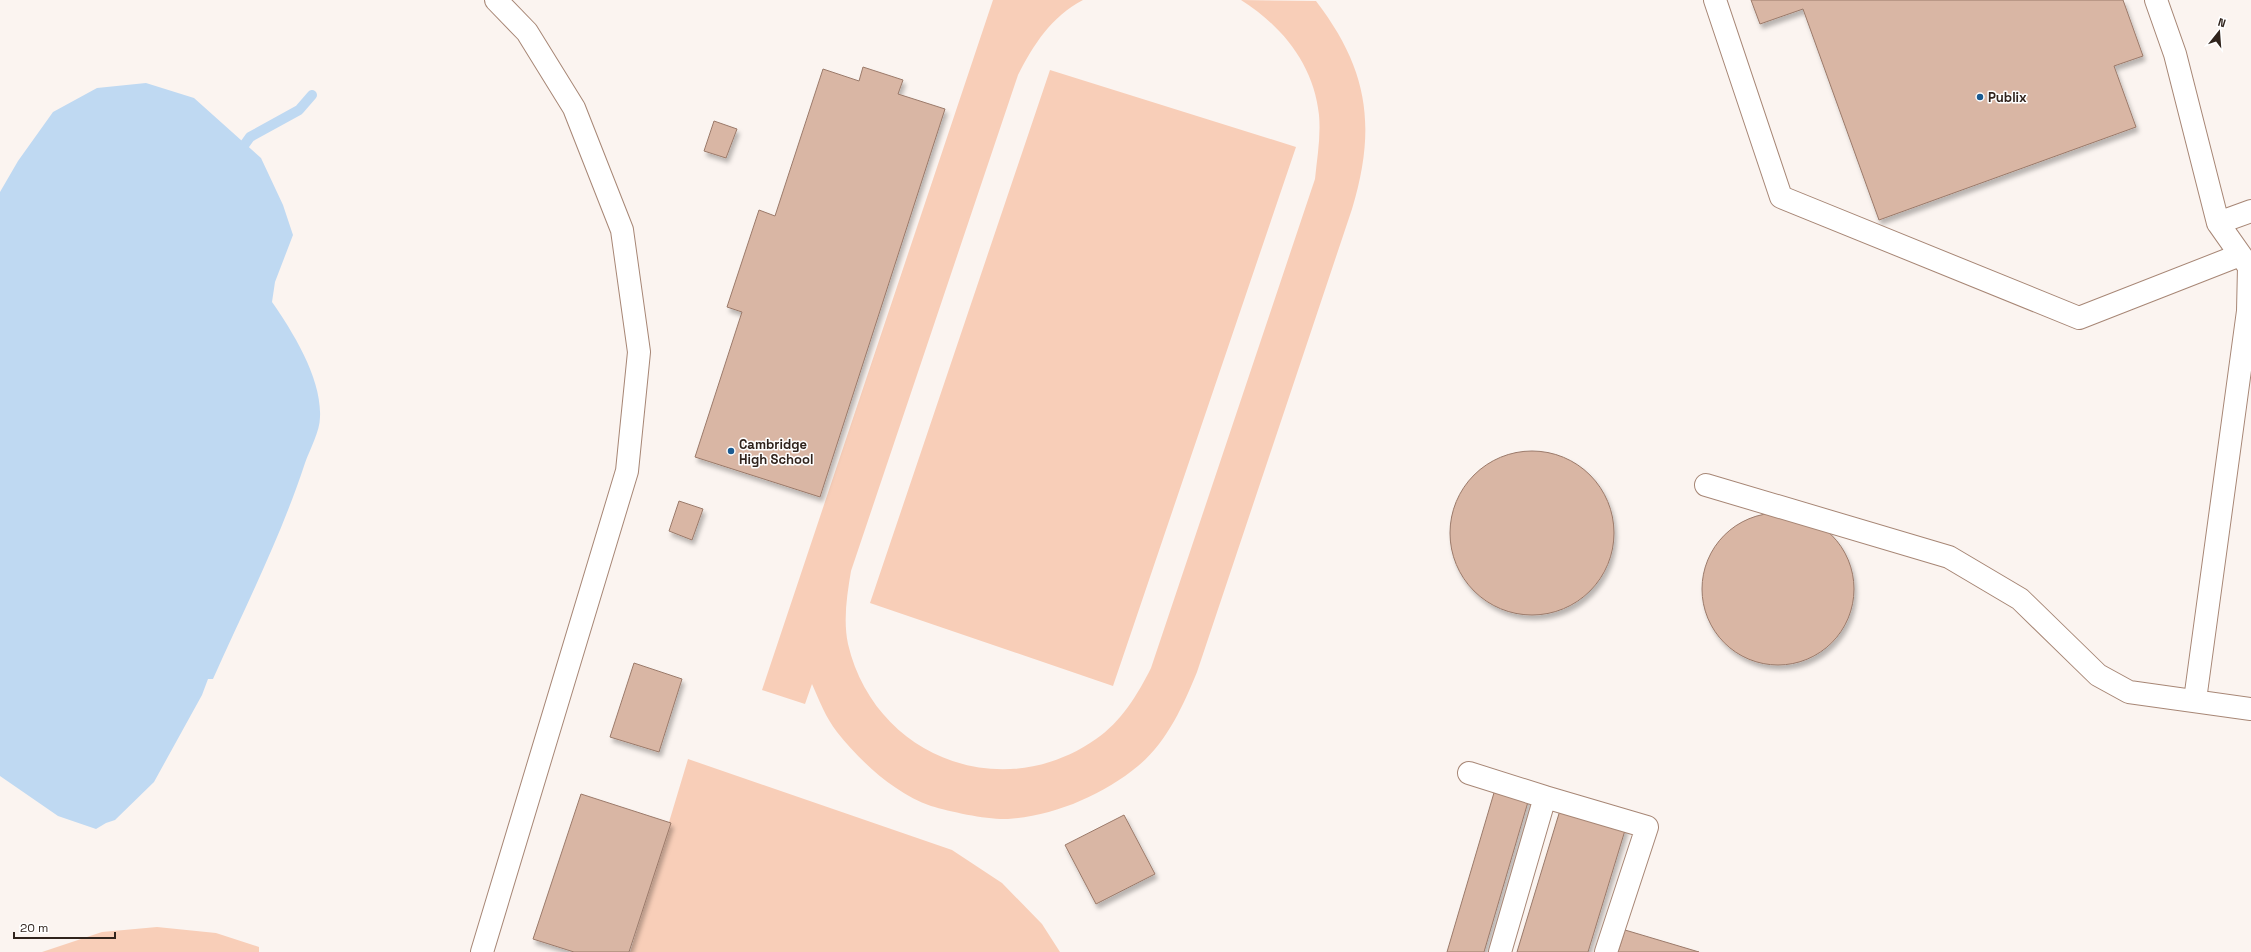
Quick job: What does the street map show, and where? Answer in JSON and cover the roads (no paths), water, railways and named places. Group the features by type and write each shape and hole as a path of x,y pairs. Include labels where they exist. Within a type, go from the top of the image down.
{"lane":[{"path":"482,952 627,471 639,352 622,230 574,108 527,32 496,0"},
{"path":"1715,0 1781,197 2079,318 2240,255"},
{"path":"2156,0 2174,50 2218,223 2249,267 2248,311 2196,700"},
{"path":"2218,223 2251,211"},
{"path":"1706,485 1949,557 2020,599 2098,675 2129,692 2196,700 2251,709"},
{"path":"1469,773 1545,798 1647,827 1606,952"},
{"path":"1500,952 1545,798"}],"water":[{"path":"146,83 194,98 261,158 283,205 293,235 275,282 272,302 289,327 305,356 316,387 319,402 320,422 317,434 285,519 213,679 208,679 202,695 154,782 115,820 96,829 58,816 0,776 0,192 18,161 53,112 97,88"}],"waterway":[{"path":"245,144 250,137 299,110 312,95"}],"place":[{"name":"Publix","path":"1980,97"},
{"name":"Cambridge High School","path":"731,451"}]}
